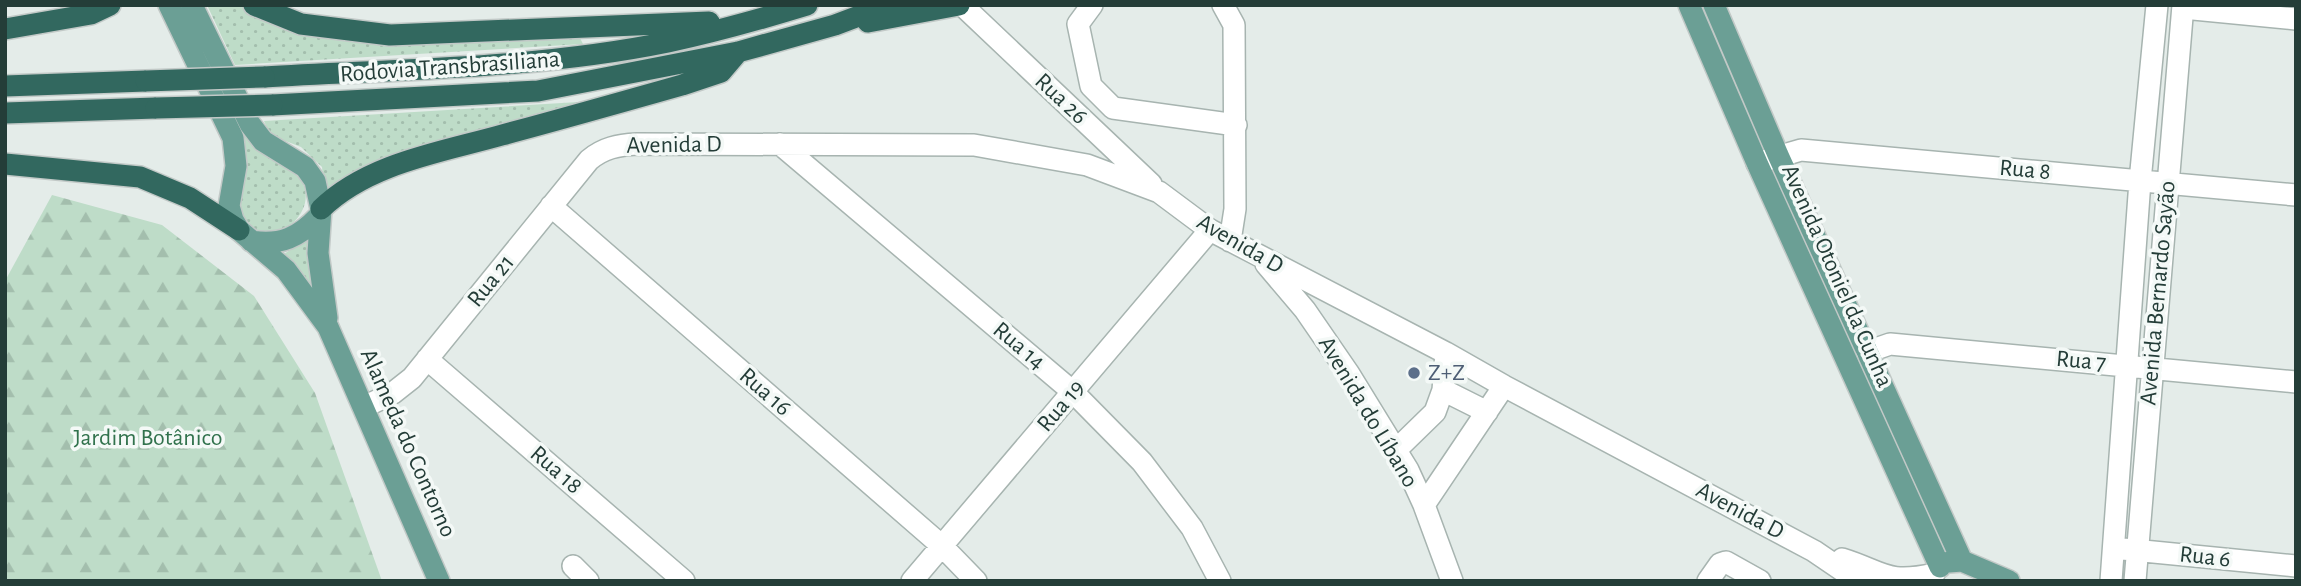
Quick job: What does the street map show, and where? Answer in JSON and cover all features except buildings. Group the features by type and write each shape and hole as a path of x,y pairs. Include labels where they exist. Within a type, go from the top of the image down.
{"highway":[{"path":"5,29 91,14 110,5"},
{"path":"254,5 301,23 390,35 760,20"},
{"name":"Rodovia Transbrasiliana","path":"5,86 264,77 507,63 667,42 760,20 807,5"},
{"name":"Rodovia Transbrasiliana","path":"5,113 272,105 538,91 738,52 835,26 888,5"},
{"path":"835,26 880,21 961,5"},
{"path":"320,212 348,186 369,176 414,160 721,72 738,52"},
{"path":"5,164 140,177 190,198 245,235"}],"main road":[{"path":"169,5 233,138 236,166 229,206 245,235 283,242 306,230 320,212 314,181 305,167 264,141 250,124 192,5"},
{"name":"Avenida Otoniel da Cunha","path":"1689,5 1936,574"},
{"name":"Avenida Otoniel da Cunha","path":"1714,5 1778,155 1962,561"},
{"name":"Alameda do Contorno","path":"320,212 318,253 328,327"},
{"name":"Alameda do Contorno","path":"245,235 286,270 328,327 439,581"},
{"path":"1936,574 1950,562 1962,561 2009,581"}],"street":[{"name":"Rua 26","path":"961,5 1159,192"},
{"path":"1092,5 1078,24 1091,86 1114,108 1236,125"},
{"path":"1223,5 1234,25 1235,209 1230,241"},
{"name":"Avenida Bernardo Sayão","path":"2111,581 2155,5"},
{"path":"2183,7 2296,19"},
{"name":"Avenida Bernardo Sayão","path":"2135,581 2183,7"},
{"name":"Avenida D","path":"612,147 637,144 974,145 1087,165 1159,192 1210,230 1446,353 1814,551 1858,581"},
{"name":"Rua 14","path":"780,144 1073,392 1142,462 1192,528 1220,581"},
{"name":"Rua 21","path":"364,407 393,393 412,378 589,160 612,147"},
{"name":"Rua 8","path":"1756,163 1801,150 2296,195"},
{"name":"Rua 16","path":"551,206 942,546 976,581"},
{"name":"Rua 19","path":"912,581 1210,230"},
{"name":"Avenida do Líbano","path":"1260,257 1305,310 1396,450 1424,505 1452,581"},
{"name":"Rua 7","path":"1867,352 1890,344 2296,382"},
{"path":"1396,450 1435,412 1443,390 1446,353"},
{"name":"Rua 18","path":"427,359 661,573 684,581"},
{"path":"1424,505 1504,386"},
{"path":"1443,390 1488,412"},
{"name":"Rua 6","path":"2114,549 2138,549 2296,566"},
{"name":"Avenida D","path":"1814,551 1898,579 1936,574"},
{"path":"1708,581 1720,564 1726,562 1760,581"}],"green space":[{"path":"181,5 185,5 255,145 294,173 302,182 306,194 304,207 298,218 276,232 250,228 237,216 237,125"},
{"path":"207,5 242,5 278,23 343,40 579,36 583,44 235,65"},
{"path":"595,101 325,195 322,167 301,147 270,135 264,121"},
{"name":"Jardim Botânico","path":"52,195 162,225 254,296 315,393 382,581 5,581 5,281"},
{"path":"307,239 314,291 284,254"}],"place":[{"name":"Z+Z","path":"1414,373"}]}
